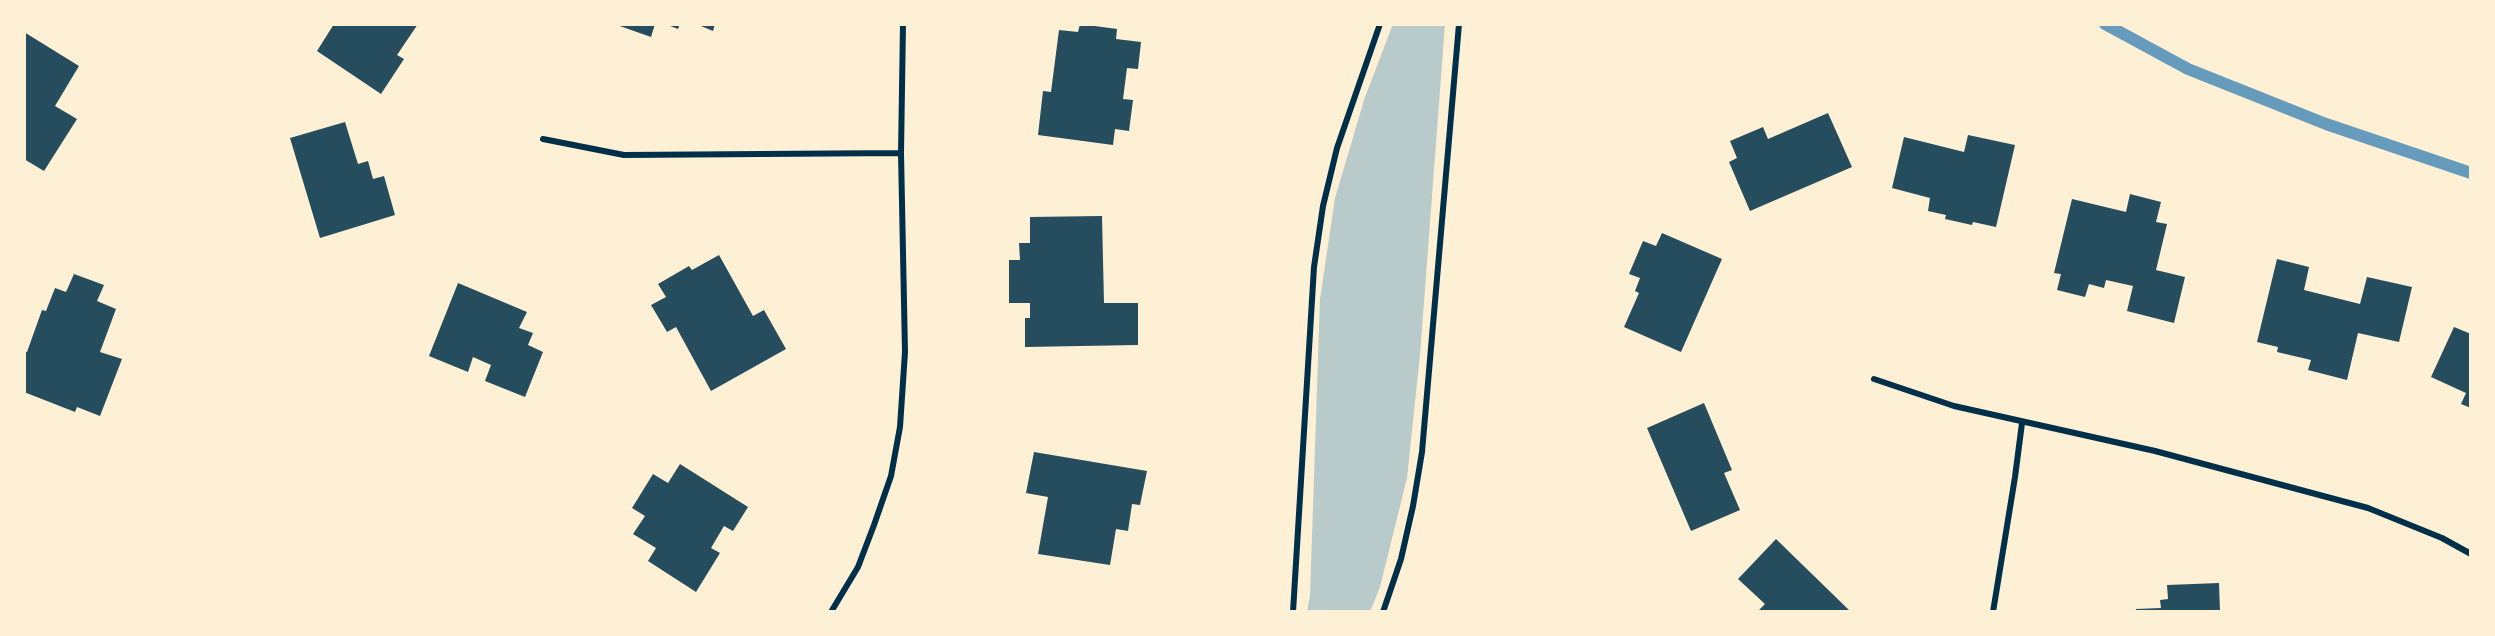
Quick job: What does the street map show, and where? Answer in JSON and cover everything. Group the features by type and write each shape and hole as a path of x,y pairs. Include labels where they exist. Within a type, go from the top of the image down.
{"street":[{"path":"831,612 858,567 870,535 891,476 900,427 906,352 901,153 903,24"},
{"path":"1293,612 1314,267 1323,206 1337,148 1380,24"},
{"path":"1383,612 1401,559 1422,452 1459,24"},
{"path":"543,139 624,155 901,153"},
{"path":"1874,379 1954,406 2022,423 2156,451 2368,508 2442,538 2471,554"},
{"path":"1993,612 2022,423"}],"shaded area":[{"path":"1393,24 1445,24 1420,355 1407,478 1380,587 1370,612 1307,612 1310,595 1320,299 1335,198 1365,97"}],"building":[{"path":"334,24 418,24 397,55 404,59 381,94 317,51"},
{"path":"614,24 655,24 651,37"},
{"path":"665,24 680,24 678,29"},
{"path":"696,24 715,24 713,31"},
{"path":"1080,24 1117,29 1116,39 1141,42 1138,69 1127,68 1123,99 1133,100 1129,131 1115,129 1113,145 1038,135 1043,91 1051,92 1059,30 1078,32"},
{"path":"24,32 79,66 55,106 77,119 44,171 24,159"},
{"path":"1828,113 1852,167 1750,211 1729,162 1737,158 1730,141 1763,127 1768,139"},
{"path":"345,122 358,164 368,161 373,179 384,176 395,215 320,238 290,138"},
{"path":"1968,135 2015,145 1996,227 1945,219 1946,215 1928,211 1930,198 1892,188 1904,137 1964,152"},
{"path":"2130,194 2161,202 2156,222 2167,224 2156,270 2185,277 2174,323 2127,311 2133,286 2106,280 2104,288 2089,284 2085,297 2057,290 2061,274 2054,273 2072,199 2126,212"},
{"path":"1102,216 1104,303 1138,303 1138,345 1025,347 1025,318 1030,318 1030,303 1009,303 1009,260 1020,260 1019,243 1030,243 1030,217"},
{"path":"1662,233 1722,259 1681,352 1624,327 1639,293 1635,291 1640,278 1629,274 1643,241 1656,246"},
{"path":"719,255 753,316 764,310 786,349 711,391 676,327 667,332 651,305 666,297 658,284 689,266 692,270"},
{"path":"2277,259 2309,267 2304,290 2360,304 2367,277 2412,287 2399,342 2358,333 2347,380 2308,370 2311,360 2277,352 2278,347 2257,342"},
{"path":"74,274 104,285 97,301 116,309 100,352 122,359 100,416 77,407 75,412 24,392 24,351 27,352 42,310 46,311 55,288 66,292"},
{"path":"458,283 527,312 519,328 533,333 528,345 543,352 525,397 485,381 491,365 473,357 468,372 429,356"},
{"path":"2454,327 2471,334 2471,408 2461,404 2466,393 2431,377"},
{"path":"1704,403 1732,470 1724,473 1740,510 1691,531 1647,428"},
{"path":"1034,452 1147,471 1140,505 1132,504 1128,531 1116,529 1110,565 1038,554 1048,497 1026,493"},
{"path":"680,464 748,507 733,531 724,526 711,548 720,553 696,592 648,561 656,548 633,534 645,516 632,508 653,474 668,483"},
{"path":"1776,539 1851,612 1761,612 1759,610 1765,604 1738,579"},
{"path":"2219,583 2220,612 2136,612 2136,609 2161,608 2160,600 2168,599 2167,585"}],"waterway":[{"path":"2105,24 2188,69 2326,124 2471,173"}]}
